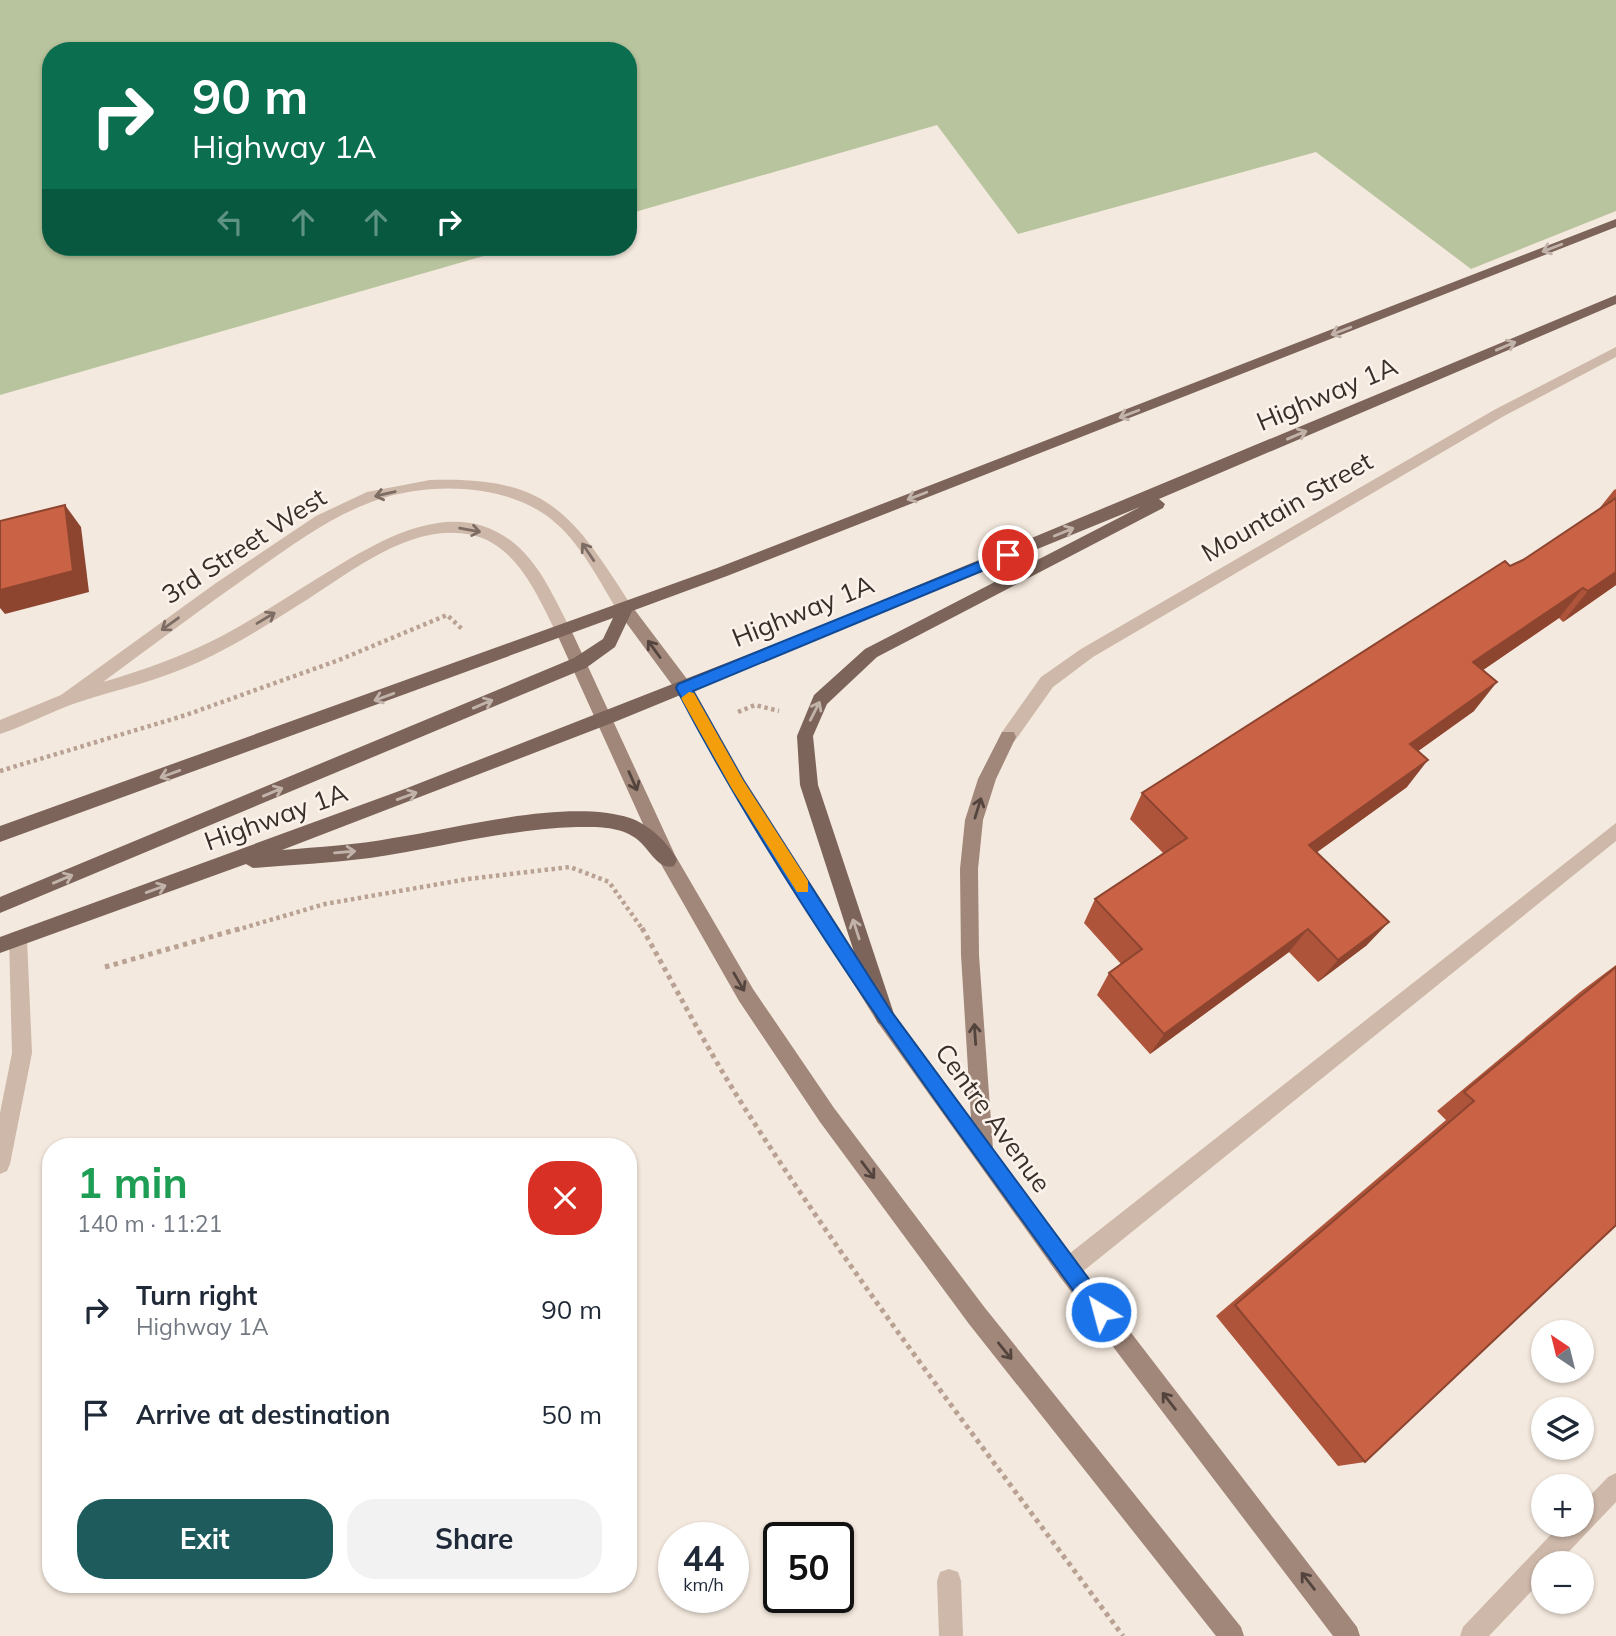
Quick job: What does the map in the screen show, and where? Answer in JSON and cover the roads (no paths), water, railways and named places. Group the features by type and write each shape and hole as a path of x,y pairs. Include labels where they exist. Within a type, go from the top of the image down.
{"main road":[{"name":"Highway 1A","path":"0,836 625,609 1616,223"},
{"name":"Highway 1A","path":"9,942 229,863 684,688 1258,452 1616,299"},
{"path":"885,1017 809,785 804,756 805,736 820,700 872,653 1258,452"},
{"path":"0,905 580,663 609,643 625,609"},
{"name":"Centre Avenue","path":"625,609 684,688 738,784 885,1017 1068,1269 1348,1636"},
{"path":"564,632 668,860 746,995 827,1115 977,1316 1232,1636"},
{"path":"983,1151 970,955 969,869 974,820 987,779 1008,737"},
{"path":"229,863 370,850 572,821 608,821 628,825 655,844 668,860"}],"street":[{"name":"Mountain Street","path":"1008,737 1047,682 1097,647 1499,413 1616,351"},
{"name":"3rd Street West","path":"67,699 281,545 340,510 372,496 416,487 455,483 502,491 539,504 564,521 583,544 625,609"},
{"name":"3rd Street West","path":"0,727 67,699 180,664 242,632 375,551 413,535 445,527 472,529 493,536 516,552 530,570 564,632"},
{"path":"1068,1269 1616,831"},
{"path":"0,1164 22,1053 9,942"},
{"path":"1594,1508 1616,1485"},
{"path":"1472,1636 1566,1537"},
{"path":"949,1581 951,1636"}]}
